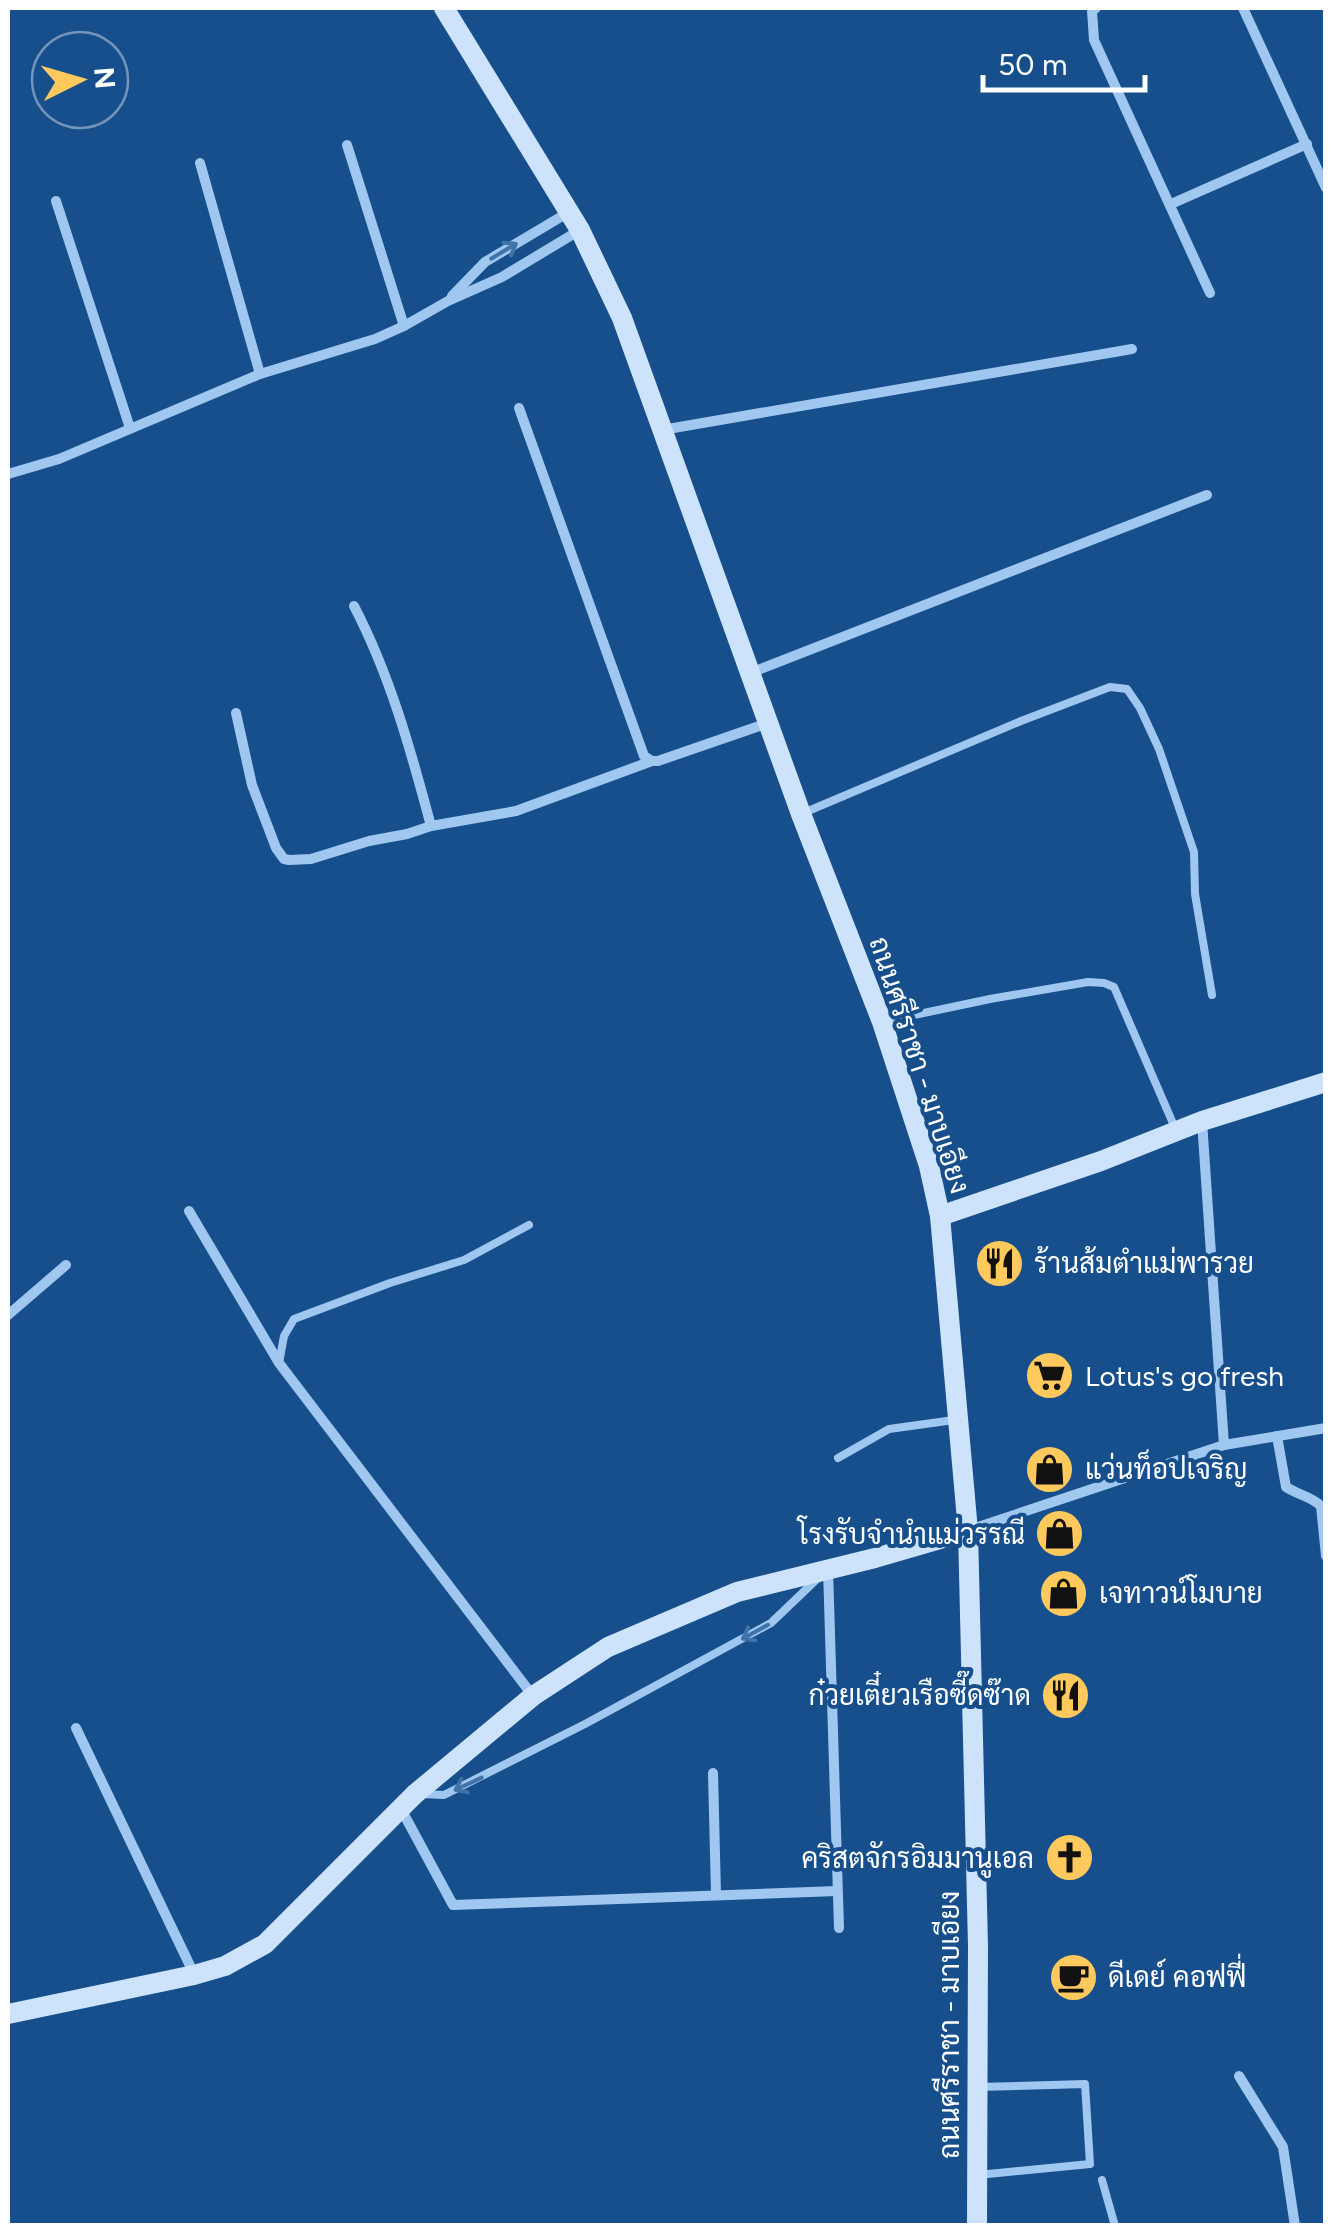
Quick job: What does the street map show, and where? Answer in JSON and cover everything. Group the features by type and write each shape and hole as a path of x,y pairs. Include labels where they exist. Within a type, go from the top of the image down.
{"main road":[{"name":"ถนนศรีราชา - มาบเอียง","path":"444,8 574,221 622,318 801,814 882,1022 929,1166 940,1216 968,1531 978,1946 978,2226"},
{"path":"940,1216 1101,1161 1202,1121 1326,1082"},
{"path":"8,2014 194,1975 225,1966 264,1944 408,1801 533,1696 608,1647 737,1592 968,1531"}],"street":[{"path":"1096,8 1092,11 1094,40 1210,293"},
{"path":"1243,8 1326,188"},
{"path":"347,144 404,326"},
{"path":"1171,204 1307,144"},
{"path":"200,163 260,374"},
{"path":"56,201 130,428"},
{"path":"448,300 485,262 574,221"},
{"path":"8,474 59,460 260,374 375,339 448,300 502,278 574,221"},
{"path":"662,430 1132,349"},
{"path":"520,408 644,756 652,761"},
{"path":"750,674 1207,495"},
{"path":"354,606 374,644 432,826"},
{"path":"236,713 252,785 276,848 284,858 311,859 369,840 516,811 768,722"},
{"path":"1202,1121 1224,1445"},
{"path":"188,1212 280,1363 533,1696"},
{"path":"8,1315 66,1266"},
{"path":"968,1531 1224,1445 1326,1428"},
{"path":"1278,1436 1286,1487 1313,1498 1321,1506 1326,1556"},
{"path":"828,1568 839,1928"},
{"path":"76,1728 194,1975"},
{"path":"713,1773 716,1894"},
{"path":"408,1801 452,1905 837,1891"},
{"path":"1239,2076 1283,2146 1295,2226"}],"lane":[{"path":"801,814 1038,714 1110,687 1126,689 1140,708 1159,749 1194,852 1195,894 1212,995"},
{"path":"882,1022 990,999 1104,982 1114,987 1176,1132"},
{"path":"280,1363 284,1336 294,1319 464,1260 529,1225"},
{"path":"838,1458 889,1428 958,1419"},
{"path":"408,1801 444,1795 474,1782 771,1622 828,1568"},
{"path":"978,2087 1085,2084 1090,2164 978,2175"},
{"path":"1102,2180 1115,2226"}],"place":[{"name":"ร้านส้มตำแม่พารวย","path":"999,1263"},
{"name":"Lotus's go fresh","path":"1050,1376"},
{"name":"แว่นท็อปเจริญ","path":"1050,1469"},
{"name":"โรงรับจำนำแม่วรรณี","path":"1060,1534"},
{"name":"เจทาวน์โมบาย","path":"1064,1593"},
{"name":"ก๋วยเตี๋ยวเรือซี๊ดซ๊าด","path":"1066,1695"},
{"name":"คริสตจักรอิมมานูเอล","path":"1069,1858"},
{"name":"ดีเดย์ คอฟฟี่","path":"1073,1977"}]}
